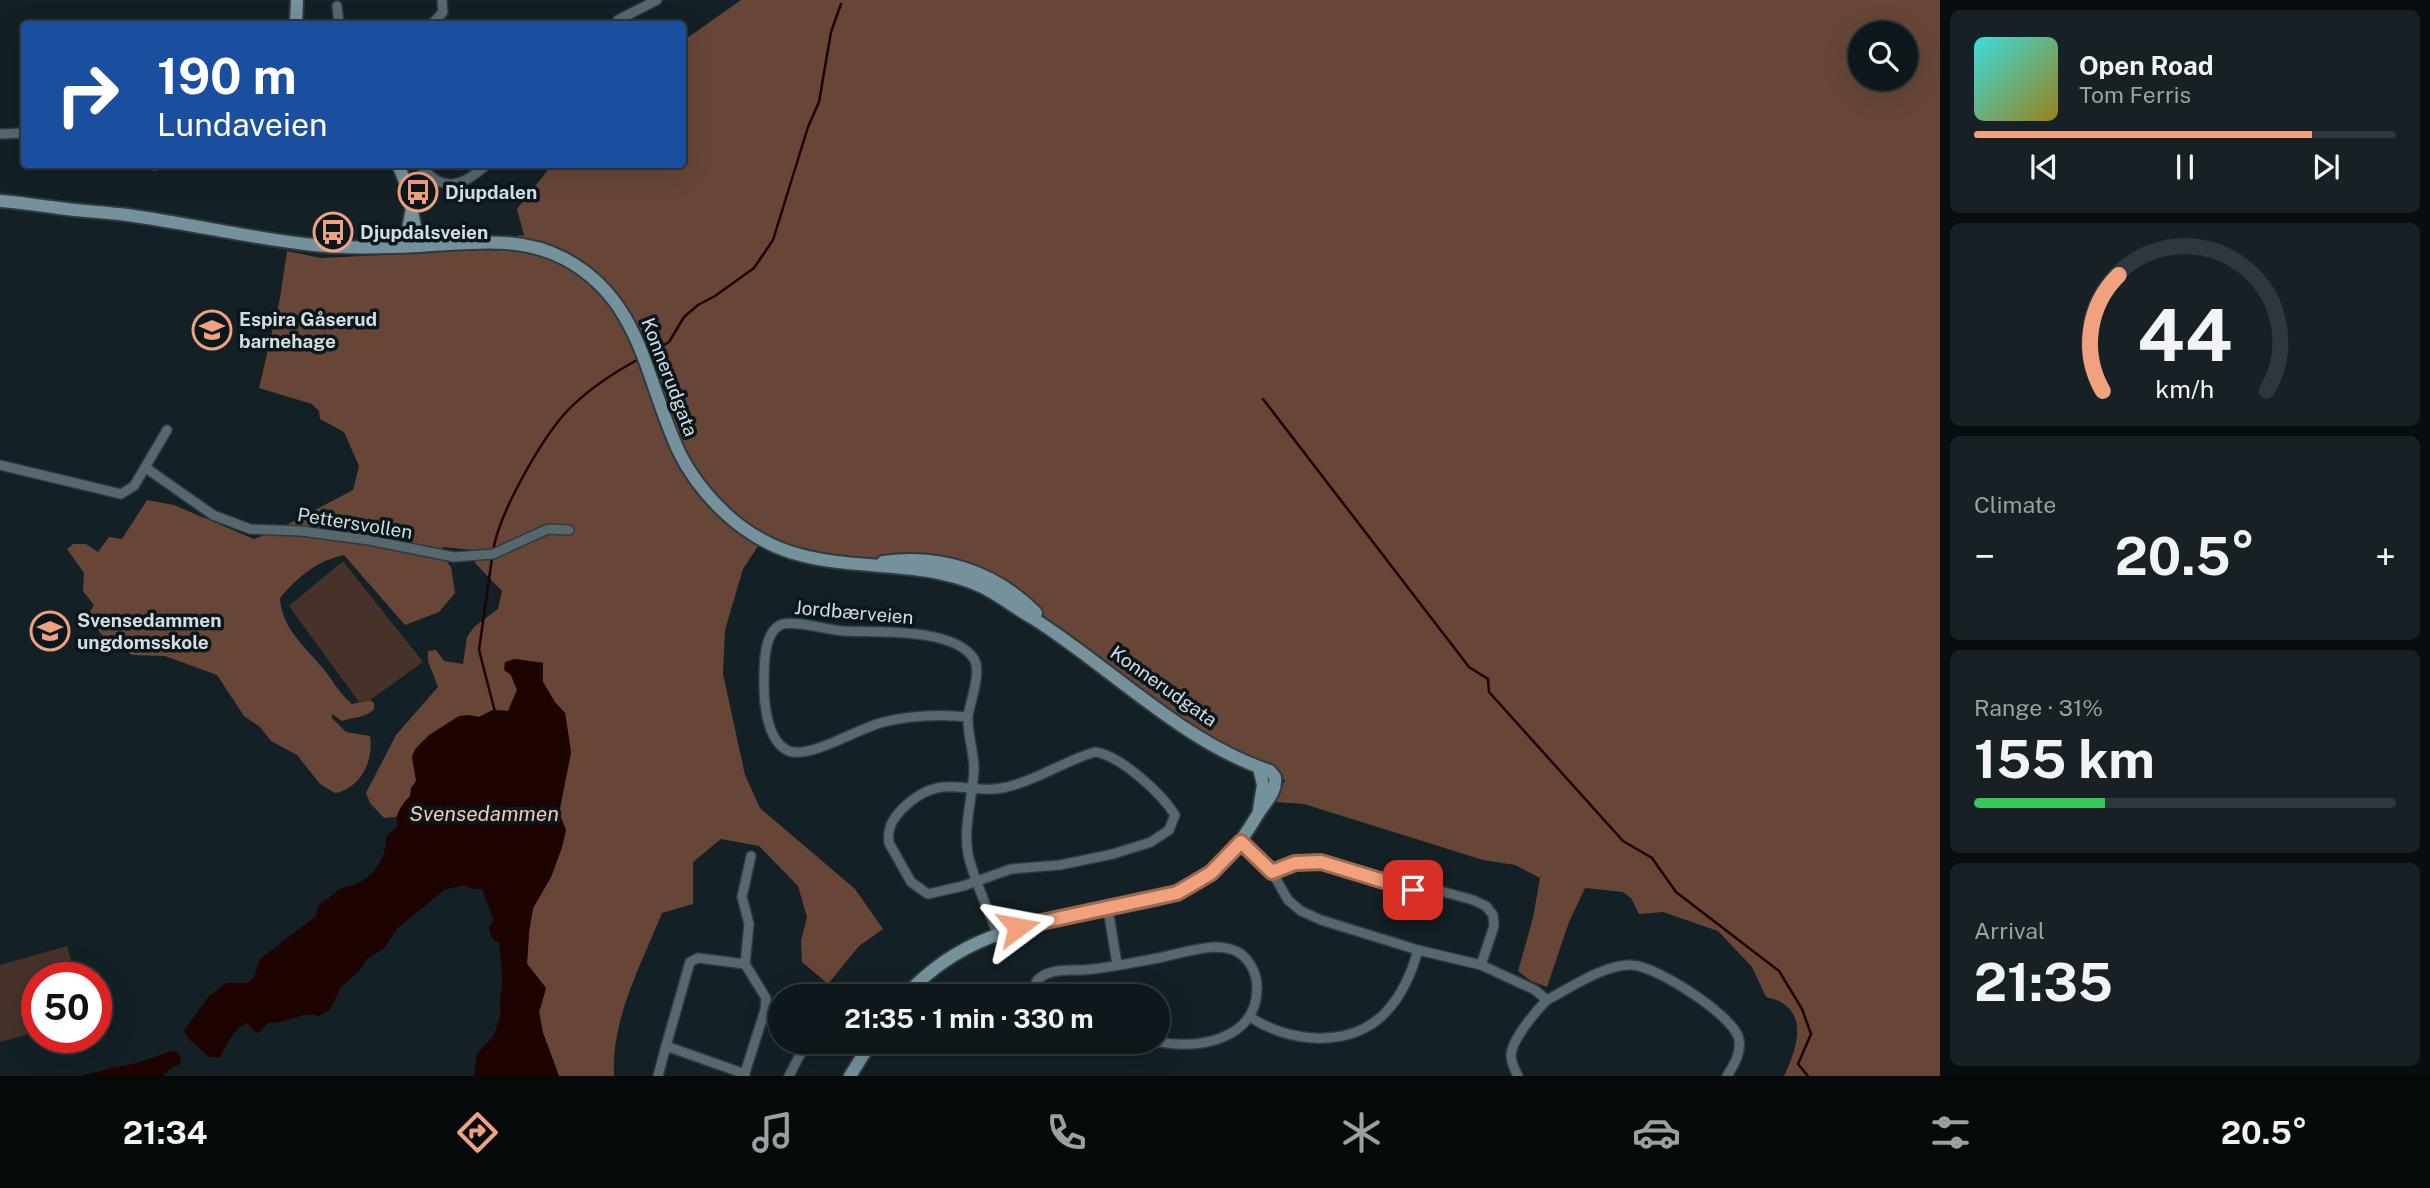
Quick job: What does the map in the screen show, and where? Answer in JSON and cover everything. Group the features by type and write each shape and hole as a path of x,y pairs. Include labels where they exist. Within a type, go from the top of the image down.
{"main road":[{"path":"296,21 297,0"},
{"path":"400,168 407,187 419,246"},
{"name":"Konnerudgata","path":"0,201 126,215 309,245 359,248 508,242 555,254 584,271 603,287 628,319 681,457 695,480 734,522 760,540 791,553 821,561 937,573 964,579 999,595 1051,629 1191,731 1259,768 1262,785 1258,813 1241,842"},
{"name":"Konnerudgata","path":"0,207 50,207"},
{"path":"405,247 411,214"},
{"path":"919,984 948,960 997,933 1040,921 1160,898 1192,886 1217,868 1241,842"},
{"path":"850,1076 864,1054"}],"street":[{"path":"435,21 443,12 442,0"},
{"path":"618,20 657,0"},
{"path":"337,6 339,21"},
{"path":"0,134 21,133"},
{"path":"423,168 432,179 452,184 468,180 482,168"},
{"path":"0,466 117,494 124,493 134,486 167,430"},
{"name":"Pettersvollen","path":"146,468 213,514 250,529 301,531 369,540 453,557 492,554 548,529 569,530"},
{"name":"Jordbærveien","path":"789,623 843,631 936,637 973,657 976,663 968,717 942,714 904,717 872,725 806,751 791,752 776,741 767,714 765,664 769,639 780,625 789,623"},
{"path":"968,717 974,757 968,853 997,933"},
{"path":"1095,752 1104,753 1155,789 1167,801 1175,815 1169,830 1152,842 1113,854 1060,865 1011,869 977,880 943,892 928,894 922,891 911,882 889,842 891,822 914,798 926,790 950,785 994,790 1014,785 1095,752"},
{"path":"1241,842 1272,872 1289,901 1301,911 1321,920 1418,950 1481,965 1535,990 1547,1000"},
{"path":"667,1046 744,1075 765,1010 766,998 745,964 749,924 742,897 751,856"},
{"path":"1272,872 1295,863 1321,862 1413,890 1444,892 1486,906 1493,915 1494,926 1481,965"},
{"path":"1108,909 1117,964"},
{"path":"1035,984 1044,975 1212,947 1232,949 1250,963 1255,973 1256,997 1250,1017 1233,1032 1213,1041 1198,1045 1170,1045"},
{"path":"1250,1017 1279,1031 1311,1038 1340,1036 1362,1029 1386,1012 1399,995 1410,975 1418,950"},
{"path":"657,1076 690,962 698,958 745,964"},
{"path":"1518,1076 1511,1053 1532,1016 1547,1000 1615,965 1647,968 1695,996 1733,1028 1739,1038 1739,1050 1735,1064 1727,1076"},
{"path":"789,1076 800,1054"}],"shaded area":[{"path":"741,0 1940,0 1940,1076 1784,1076 1794,1052 1797,1028 1789,1009 1766,997 1752,967 1718,931 1663,912 1639,914 1631,898 1623,892 1585,888 1569,922 1547,987 1531,981 1518,971 1533,918 1540,878 1515,865 1483,860 1304,804 1275,802 1285,780 1214,746 990,584 856,565 760,543 743,569 725,630 723,674 745,775 760,808 855,889 883,929 859,946 828,984 802,962 801,941 807,917 798,886 759,846 721,839 693,862 693,904 662,913 622,1013 614,1055 614,1076 559,1076 543,1033 539,1012 546,988 527,964 533,908 551,877 566,830 559,813 571,753 565,713 555,703 543,682 543,663 515,659 511,675 517,690 508,711 493,710 479,717 468,715 448,723 412,756 416,774 415,785 396,817 384,818 370,803 366,793 396,735 438,687 428,661 428,651 436,650 444,661 463,664 467,637 474,627 498,609 502,591 475,563 473,550 443,547 440,553 451,567 455,593 439,612 405,625 344,555 325,561 308,571 280,598 281,608 289,626 342,694 352,704 370,700 374,703 374,709 359,717 342,721 332,714 332,718 346,732 370,736 371,745 367,764 358,780 352,786 335,793 320,784 297,755 271,741 260,727 244,716 217,675 165,656 132,655 102,635 87,617 94,605 83,591 84,573 67,549 73,544 86,544 98,552 109,537 122,539 147,500 174,505 254,539 277,530 353,490 359,466 344,432 320,419 319,411 312,404 259,388 280,298 287,251 321,258 382,255 524,235 517,209 550,168 686,168 686,39"},
{"path":"343,561 423,662 370,700 359,702 289,606"},
{"path":"67,946 72,962 21,962 21,1036 0,1042 0,965"}],"water":[{"name":"Svensedammen","path":"515,659 543,663 543,682 565,713 571,752 559,813 566,830 551,877 533,908 527,964 546,988 539,1012 543,1033 559,1076 474,1076 477,1054 494,1035 501,1012 502,968 499,943 491,937 489,928 494,920 482,889 464,885 444,890 398,928 384,948 367,959 359,971 341,987 330,1010 319,1016 306,1015 268,1023 258,1033 248,1023 235,1032 220,1057 209,1057 188,1038 184,1030 209,996 226,983 247,983 254,978 260,959 316,916 321,903 339,890 358,883 375,870 385,851 386,837 397,826 397,817 416,781 412,756 416,748 429,735 459,716 479,717 493,710 508,711 517,690 511,675 504,670 505,662"},
{"path":"168,1056 175,1064 163,1076 79,1076"}],"waterway":[{"path":"648,354 669,342 684,317 698,305 754,268 773,240 808,127 819,102 831,32 841,4"},
{"path":"493,551 504,517 523,476 558,422 594,388 639,359"},
{"path":"1263,399 1469,667 1488,679 1489,692 1623,841 1652,858 1676,892 1779,971 1802,1009 1811,1034 1798,1064 1808,1076"},
{"path":"492,558 479,650 495,712"},
{"path":"111,1076 135,1072 173,1059"}],"place":[{"name":"Djupdalen","path":"418,192"},
{"name":"Djupdalsveien","path":"333,232"},
{"name":"Espira Gåserud barnehage","path":"212,330"},
{"name":"Svensedammen ungdomsskole","path":"50,631"}],"route":[{"path":"1018,927 1177,893 1211,873 1241,842 1272,872 1295,863 1321,862 1413,890"}]}
